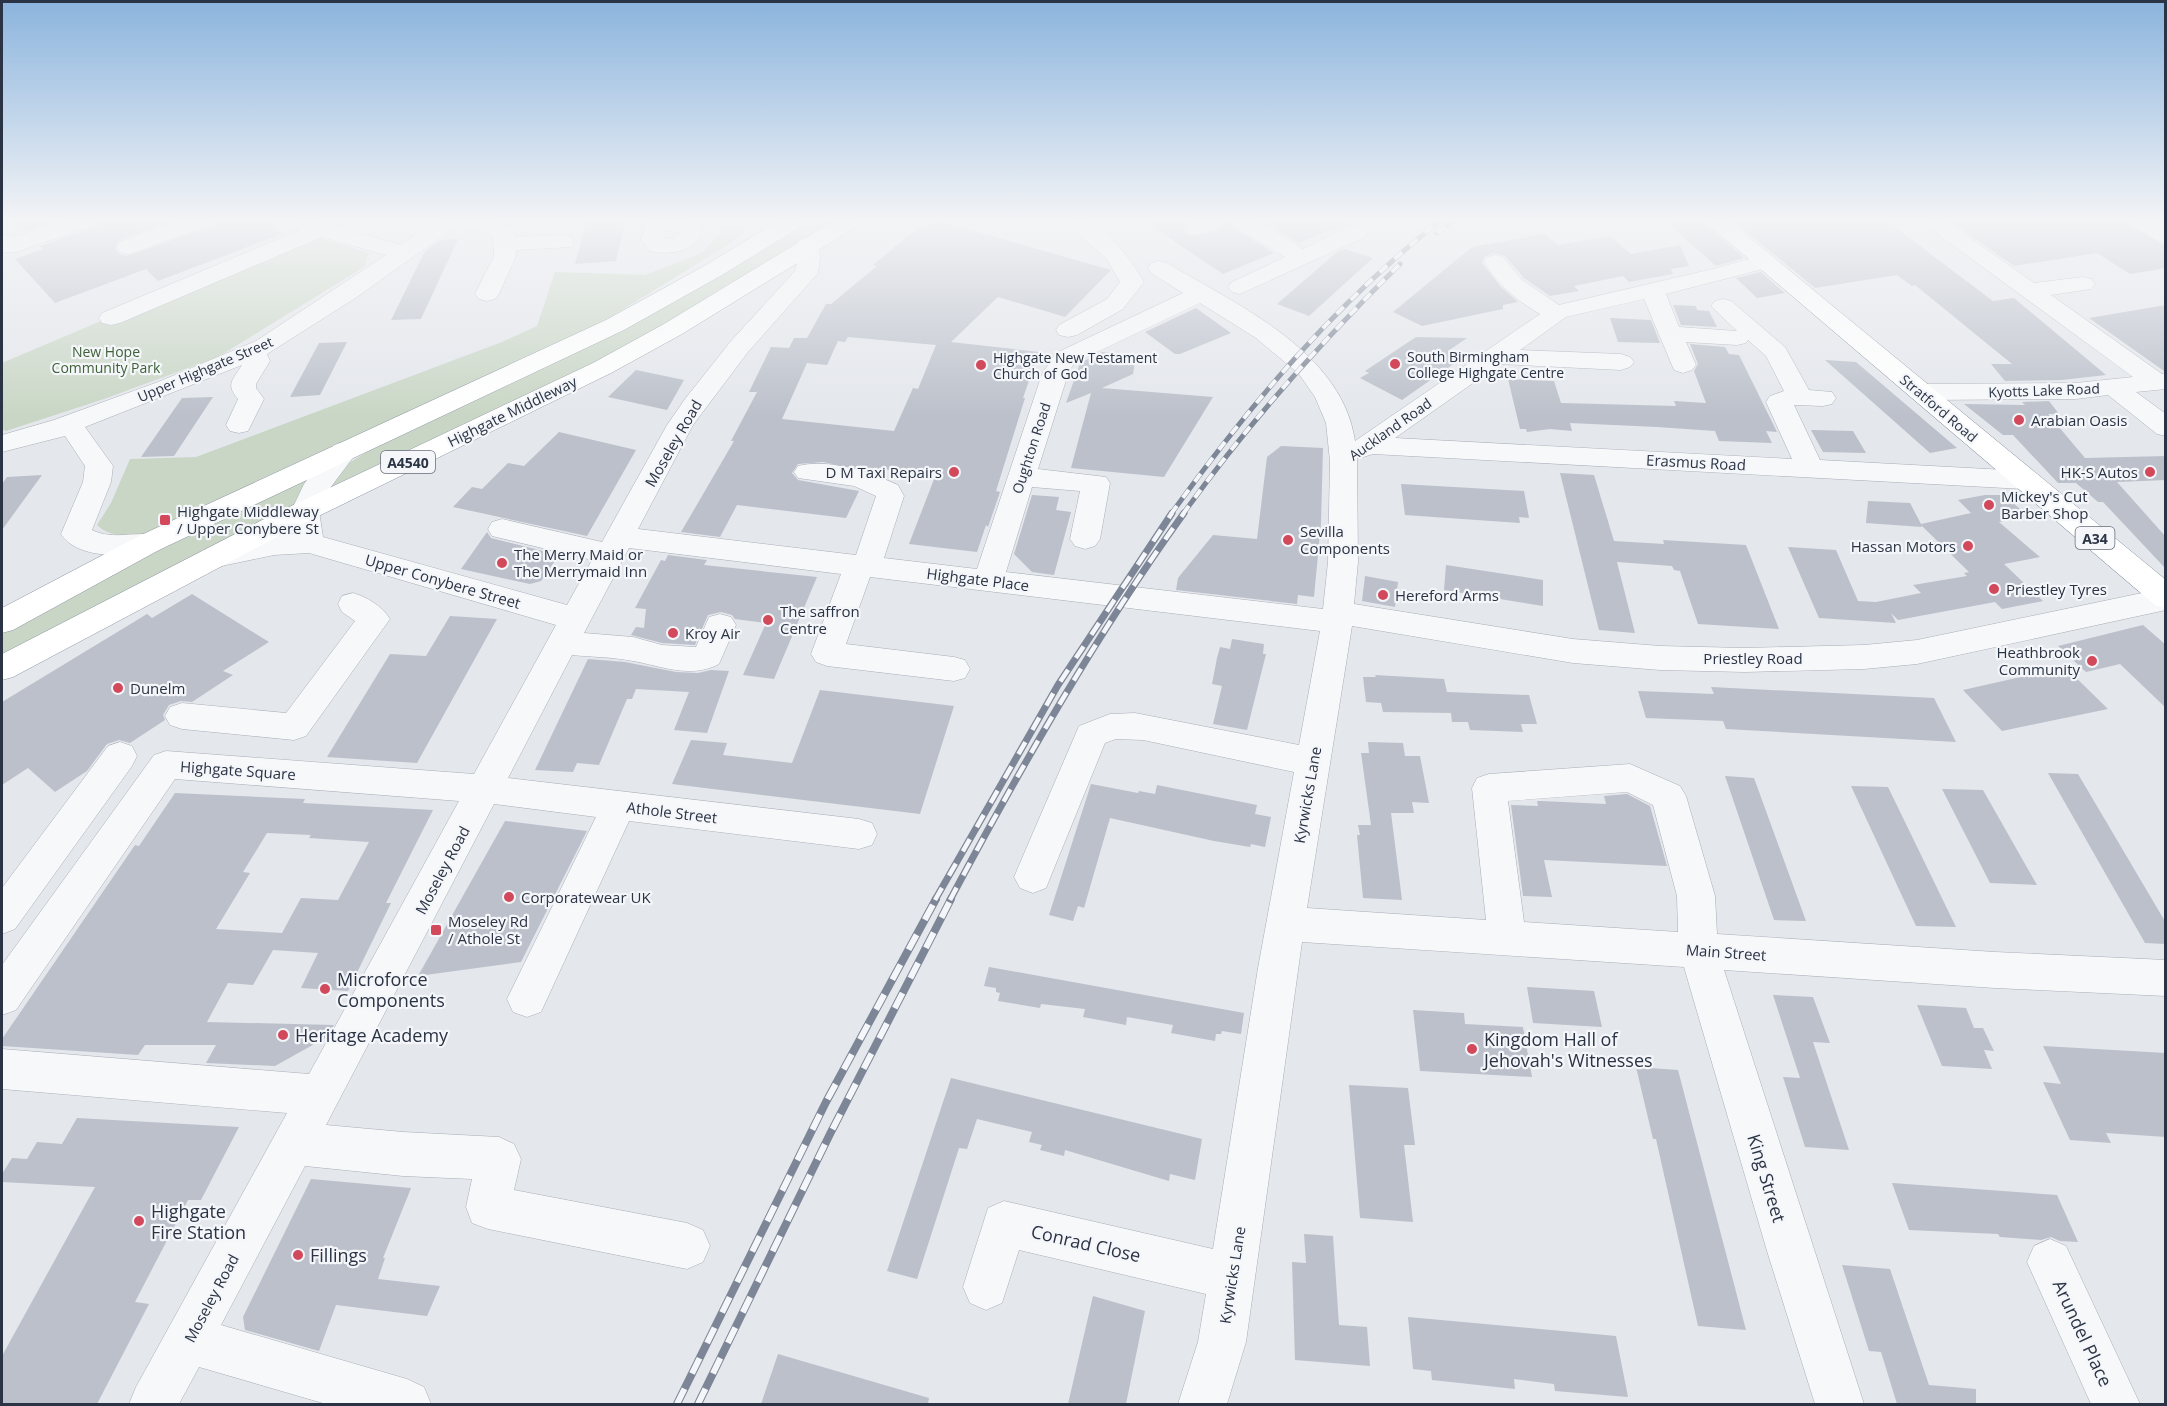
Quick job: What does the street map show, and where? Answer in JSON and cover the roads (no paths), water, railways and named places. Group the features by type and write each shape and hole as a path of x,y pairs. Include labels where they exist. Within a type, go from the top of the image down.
{"highway":[{"name":"A4540","path":"2,622 149,543 615,325 688,285"},
{"name":"Highgate Middleway","path":"2,668 208,559 602,368 743,285"},
{"name":"Stratford Road","path":"1790,285 2166,598"}],"street":[{"path":"111,318 190,285"},
{"name":"Upper Highgate Street","path":"2,444 63,426 167,387 265,346 359,285"},
{"path":"487,294 491,285"},
{"name":"Moseley Road","path":"153,1404 680,425 708,384 741,343 795,285"},
{"path":"1068,330 1115,304 1130,285"},
{"name":"Kyrwicks Lane","path":"1186,285 1265,333 1308,369 1328,397 1356,453 1337,617 1286,924 1233,1276 1222,1342 1203,1404"},
{"path":"1240,287 1245,285"},
{"path":"1513,285 1556,313"},
{"name":"Auckland Road","path":"1356,453 1556,313 1569,307 1676,285"},
{"path":"2021,285 2161,381"},
{"path":"2030,291 2078,285"},
{"path":"1652,290 1683,365"},
{"name":"Oughton Road","path":"988,580 1054,374 1065,358 1164,309 1201,294"},
{"path":"1723,306 1776,352 1812,397 1790,397 1779,402 1809,468"},
{"path":"1672,334 1737,338"},
{"path":"239,425 251,399 243,389 243,384 257,361 256,356 251,352"},
{"path":"1492,356 1621,362"},
{"name":"Kyotts Lake Road","path":"1921,392 2076,391 2161,381"},
{"path":"2114,387 2166,428"},
{"path":"63,426 74,430 99,466 97,482 76,534 90,543 116,547 149,543"},
{"path":"309,543 305,511 314,490 344,451"},
{"name":"Erasmus Road","path":"1356,453 1809,468 2024,480"},
{"path":"808,472 860,478 888,491 890,496 827,654 954,669"},
{"path":"1021,477 1096,483 1084,539"},
{"path":"309,543 320,523 355,488"},
{"name":"Highgate Place","path":"502,528 615,546 863,565 1337,617"},
{"name":"Upper Conybere Street","path":"208,559 256,548 309,543 570,631 662,657 702,659 710,651 720,625"},
{"name":"Priestley Road","path":"1337,617 1573,651 1660,658 1745,660 1863,657 1917,651 2166,598"},
{"path":"182,716 294,727 374,619 353,604"},
{"path":"1034,877 1091,735 1105,727 1122,724 1143,727 1313,762"},
{"path":"2,917 120,756"},
{"name":"Highgate Square","path":"2,997 166,765 485,789"},
{"name":"King Street","path":"1508,938 1489,788 1630,778 1668,796 1696,896 1698,937 1790,1251 1840,1404"},
{"name":"Athole Street","path":"485,789 859,834"},
{"path":"527,999 619,805"},
{"name":"Main Street","path":"1286,924 1508,938 1698,937 1995,970 2166,978"},
{"path":"2,1069 320,1095"},
{"path":"294,1143 403,1154 499,1159 488,1207 687,1246"},
{"name":"Conrad Close","path":"986,1287 1004,1224 1233,1276"},
{"name":"Arundel Place","path":"2050,1262 2116,1404"},
{"path":"189,1340 407,1404"}],"railway":[{"path":"1171,514 1263,395 1296,357 1367,285"},
{"path":"1183,514 1259,416 1341,324 1380,285"},
{"path":"935,900 1058,685 1172,513"},
{"path":"950,900 1004,801 1090,654 1184,513"},
{"path":"677,1404 826,1102 936,899"},
{"path":"698,1404 830,1134 951,899"}],"place":[{"name":"South Birmingham College Highgate Centre","path":"1395,364"},
{"name":"Highgate New Testament Church of God","path":"981,365"},
{"name":"Arabian Oasis","path":"2019,420"},
{"name":"D M Taxi Repairs","path":"954,472"},
{"name":"HK-S Autos","path":"2150,472"},
{"name":"Mickey's Cut Barber Shop","path":"1989,505"},
{"name":"Highgate Middleway / Upper Conybere St","path":"165,520"},
{"name":"Sevilla Components","path":"1288,540"},
{"name":"Hassan Motors","path":"1968,546"},
{"name":"The Merry Maid or The Merrymaid Inn","path":"502,563"},
{"name":"Priestley Tyres","path":"1994,589"},
{"name":"Hereford Arms","path":"1383,595"},
{"name":"The saffron Centre","path":"768,620"},
{"name":"Kroy Air","path":"673,633"},
{"name":"Heathbrook Community","path":"2092,661"},
{"name":"Dunelm","path":"118,688"},
{"name":"Corporatewear UK","path":"509,897"},
{"name":"Moseley Rd / Athole St","path":"436,930"},
{"name":"Microforce Components","path":"325,989"},
{"name":"Heritage Academy","path":"283,1035"},
{"name":"Kingdom Hall of Jehovah's Witnesses","path":"1472,1049"},
{"name":"Highgate Fire Station","path":"139,1221"},
{"name":"Fillings","path":"298,1255"}],"park label":[{"name":"New Hope Community Park","path":"106,360"}]}
